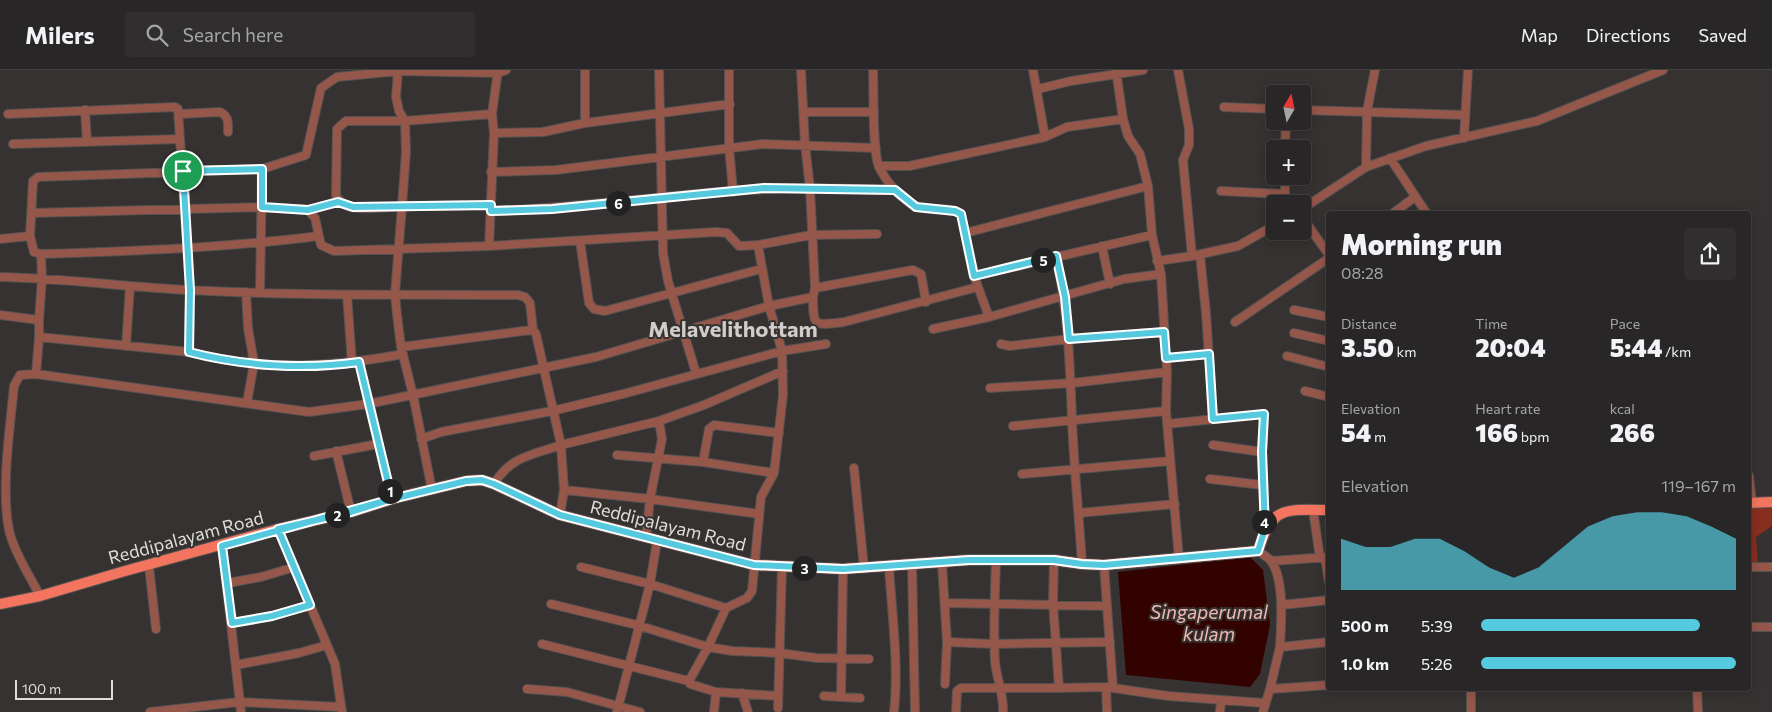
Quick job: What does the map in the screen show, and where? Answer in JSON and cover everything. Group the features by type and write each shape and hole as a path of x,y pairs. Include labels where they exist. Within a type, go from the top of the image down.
{"main road":[{"name":"Reddipalayam Road","path":"0,604 40,596 278,529 351,512 392,499 466,481 482,480 560,515 754,565 843,569 996,560 1054,560 1104,565 1258,551"},
{"path":"1751,503 1772,502"},
{"path":"1258,551 1265,529 1275,516 1297,510 1326,510"}],"street":[{"path":"318,236 187,249 41,254 34,252 30,236 32,213 31,188 33,181 38,178 262,169 306,155 321,88 337,77 398,70 498,72 506,70"},
{"path":"398,70 396,97 398,110 405,121 406,152 395,294 402,351 432,490"},
{"path":"585,70 585,123"},
{"path":"659,70 663,253 672,293 696,373"},
{"path":"729,70 729,146 733,192"},
{"path":"802,70 805,145 810,188 814,292 813,318 816,323 824,325 844,322 978,287"},
{"path":"874,70 874,112 879,166 895,190 916,207 955,211 961,214 974,276 989,317"},
{"path":"1033,70 1045,136"},
{"path":"1038,90 1071,81 1142,70"},
{"path":"1178,70 1189,128 1189,145 1183,160 1209,354 1213,419"},
{"path":"1366,167 1367,112 1374,70 1383,70"},
{"path":"1464,138 1466,70"},
{"path":"1311,202 1366,167 1426,146 1537,121 1663,70"},
{"path":"489,246 494,133 492,114 498,72"},
{"path":"1117,73 1122,119 1128,136 1140,154 1148,186 1152,235 1161,274 1167,372 1166,411 1179,559"},
{"path":"494,133 543,132 585,123 730,104"},
{"path":"8,114 175,107 180,114 190,290 189,352"},
{"path":"1224,108 1266,110"},
{"path":"85,110 87,142"},
{"path":"1311,110 1465,115"},
{"path":"180,114 220,112 225,114 228,119 228,132"},
{"path":"804,112 874,112"},
{"path":"338,202 336,195 337,129 340,124 346,121 405,121 492,114"},
{"path":"879,166 909,166 1045,136 1067,127 1122,119"},
{"path":"13,144 180,139"},
{"path":"491,172 556,170 661,157 729,146 782,143 876,148"},
{"path":"1390,158 1425,211"},
{"path":"260,292 262,169"},
{"path":"1221,191 1285,194 1285,185"},
{"path":"965,233 1148,186"},
{"path":"32,213 262,207 308,210 338,202 353,207 552,209 764,188 895,190"},
{"path":"1396,211 1415,198"},
{"path":"308,210 315,218 321,245 334,251 489,246 716,232 727,233 739,246 758,245 811,235 877,234"},
{"path":"1157,261 1238,246 1266,230"},
{"path":"1311,230 1326,252"},
{"path":"974,276 1152,235"},
{"path":"0,239 30,236"},
{"path":"580,241 587,298 594,309 605,311 761,269"},
{"path":"690,680 726,608 747,598 752,591 761,497 774,473 783,396 782,351 769,306 758,245"},
{"path":"1102,246 1110,284"},
{"path":"36,374 42,278 41,254"},
{"path":"1056,256 1065,297 1069,339 1072,420 1082,564"},
{"path":"1235,322 1326,258"},
{"path":"40,596 10,533 6,473 16,380 20,375 36,374 310,412 368,404 596,357 814,292 913,270 921,274 926,302"},
{"path":"933,328 989,317 1110,284 1161,274"},
{"path":"0,277 42,278 190,290 347,295 395,294 525,297 530,303 533,330 539,343 552,411 561,445 564,490 560,515"},
{"path":"126,346 130,286"},
{"path":"246,292 248,328 254,363 247,404"},
{"path":"347,295 355,363 368,404 392,499"},
{"path":"1294,310 1326,316"},
{"path":"0,315 39,320"},
{"path":"39,337 189,352 254,363 303,367 355,363 402,351 533,330"},
{"path":"1001,344 1010,346 1069,339 1164,332"},
{"path":"1294,333 1326,340"},
{"path":"421,439 441,432 552,411 623,394 782,351 826,344"},
{"path":"1166,358 1209,354"},
{"path":"1287,356 1326,366"},
{"path":"494,484 501,472 512,462 561,445 659,421 704,405 783,371"},
{"path":"990,388 1072,383 1167,372"},
{"path":"1304,391 1326,396"},
{"path":"1013,426 1166,411"},
{"path":"1167,424 1264,414 1262,452 1265,529"},
{"path":"646,538 650,499 662,440 659,421"},
{"path":"703,462 709,428 714,425 779,434"},
{"path":"314,456 378,444"},
{"path":"1212,445 1262,452"},
{"path":"336,451 351,512"},
{"path":"617,456 703,462 774,473"},
{"path":"1022,474 1170,460"},
{"path":"854,468 864,568"},
{"path":"1210,479 1263,485"},
{"path":"564,490 650,499 758,514"},
{"path":"1079,513 1175,504"},
{"path":"1271,561 1325,558 1313,510"},
{"path":"150,712 240,702 341,710 335,664 278,529"},
{"path":"617,709 650,584 657,540"},
{"path":"222,546 228,583 241,712"},
{"path":"956,712 959,689 998,686 1110,687 1168,696 1221,700 1264,708 1280,647 1280,605 1279,583 1271,561 1258,551"},
{"path":"996,560 994,644 998,686 1004,696 1003,712"},
{"path":"1054,560 1053,603 1059,688"},
{"path":"942,563 947,642 945,684"},
{"path":"912,565 915,712"},
{"path":"1104,565 1110,642 1110,687 1107,712"},
{"path":"149,566 156,629"},
{"path":"228,583 261,577 294,567"},
{"path":"581,567 650,584 726,608"},
{"path":"778,708 782,567"},
{"path":"889,567 894,647 894,712"},
{"path":"1751,567 1772,567"},
{"path":"841,697 843,569"},
{"path":"1280,605 1326,600"},
{"path":"945,604 995,602 1107,606"},
{"path":"551,604 638,625 708,647 732,651 779,653 817,658 869,659"},
{"path":"232,623 272,616 310,605"},
{"path":"1751,627 1772,627"},
{"path":"947,642 994,644 1110,642"},
{"path":"1280,647 1326,642"},
{"path":"236,664 300,653 327,644"},
{"path":"542,644 690,680 694,687 716,692 778,696"},
{"path":"1270,688 1326,686"},
{"path":"527,689 566,692 617,709 640,712"},
{"path":"1471,691 1471,712"},
{"path":"1697,691 1698,712"},
{"path":"714,712 716,692"},
{"path":"742,694 748,712"},
{"path":"824,696 860,698"},
{"path":"1220,712 1221,700"}],"shaded area":[{"path":"1772,505 1772,526 1756,537 1758,567 1751,567 1751,506"}],"water":[{"name":"Singaperumal kulam","path":"1250,557 1263,570 1270,625 1260,674 1250,687 1126,675 1118,572"}],"district":[{"name":"Melavelithottam","path":"733,329"}],"route":[{"path":"183,171 190,290 189,352 202,356 254,363 303,367 359,362 392,499 351,512 278,529 310,605 272,616 232,623 222,546 278,529 324,518 351,512 392,499 466,481 482,480 494,484 560,515 754,565 843,569 969,560 1054,560 1104,565 1258,551 1265,529 1262,452 1264,414 1213,419 1209,354 1166,358 1164,332 1069,339 1065,297 1056,256 974,276 961,214 955,211 916,207 895,190 810,188 764,188 552,209 491,211 491,205 353,207 338,202 308,210 262,207 262,169 183,171"}]}
